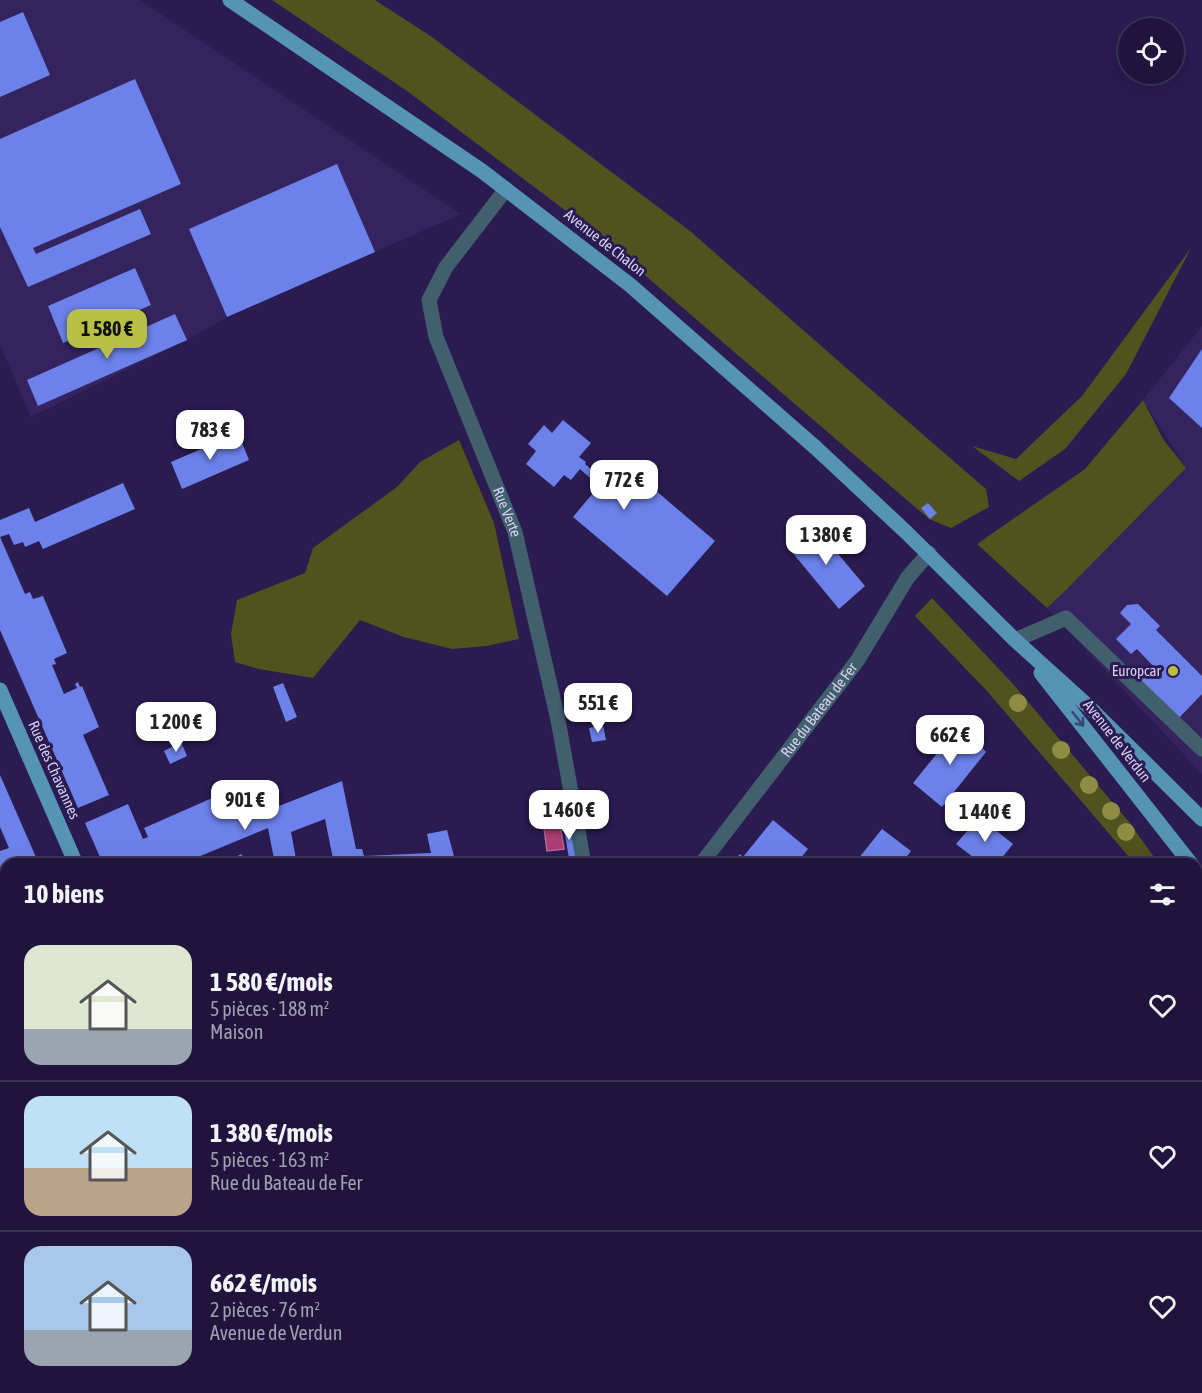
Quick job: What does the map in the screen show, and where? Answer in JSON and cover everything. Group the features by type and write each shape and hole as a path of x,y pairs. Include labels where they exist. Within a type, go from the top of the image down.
{"main road":[{"name":"Avenue de Chalon","path":"230,0 482,171 630,285 816,448 929,553"},
{"name":"Avenue de Verdun","path":"929,553 1202,819"},
{"name":"Avenue de Verdun","path":"1016,640 1186,858"},
{"name":"Rue des Chavannes","path":"0,690 73,858"}],"street":[{"name":"Rue Verte","path":"506,189 446,267 429,300 436,338 515,532 558,720 584,858"},
{"name":"Rue du Bateau de Fer","path":"706,858 857,661 908,577 929,553"},
{"path":"1016,640 1066,618 1202,749"}],"shaded area":[{"path":"0,0 140,0 461,214 227,317 187,340 31,417 0,345"},
{"path":"1202,326 1202,774 1047,608 1186,468 1143,400"},
{"path":"559,818 564,849 547,851 543,820"}],"green space":[{"path":"272,0 375,0 432,37 690,231 986,489 989,507 951,528 929,519 598,235 407,91"},
{"path":"1191,248 1126,374 1065,449 1019,481 972,446 1016,459 1082,396"},
{"path":"1143,400 1163,439 1186,468 1047,608 977,544 1085,469"},
{"path":"459,440 494,523 519,639 486,646 452,649 404,637 360,620 313,678 259,669 235,662 231,634 237,600 305,573 313,548 397,487 420,462"},
{"path":"932,598 1014,685 1129,822 1155,858 1130,858 987,691 915,616"}],"building":[{"path":"23,12 50,75 0,97 0,22"},
{"path":"135,79 181,184 33,248 36,254 140,209 151,234 28,287 0,227 0,139"},
{"path":"337,164 375,252 227,317 189,229"},
{"path":"135,268 151,305 63,343 48,306"},
{"path":"175,314 187,340 38,406 27,380"},
{"path":"1202,349 1202,428 1169,398"},
{"path":"563,420 591,443 579,457 604,480 621,461 715,541 667,596 573,517 599,486 580,469 571,480 564,475 554,487 526,464 536,451 528,444 544,425 552,433"},
{"path":"238,433 249,460 182,489 171,462"},
{"path":"123,483 135,509 43,549 39,541 25,547 23,542 14,545 9,534 0,537 0,520 29,508 35,522"},
{"path":"928,503 937,513 930,519 921,508"},
{"path":"813,524 865,586 839,609 787,546"},
{"path":"0,537 25,594 30,592 33,599 43,596 67,653 54,659 56,664 52,665 64,694 77,688 75,684 78,682 80,687 82,686 99,727 83,735 109,795 78,808 0,630"},
{"name":"Europcar","path":"1138,604 1160,626 1156,630 1202,676 1202,694 1175,722 1137,684 1154,667 1137,649 1131,654 1116,639 1131,624 1120,613 1127,605"},
{"path":"283,683 297,717 286,722 273,687"},
{"path":"961,724 986,752 942,807 913,783"},
{"path":"603,725 606,740 592,742 589,728"},
{"path":"181,742 187,756 170,764 164,751"},
{"path":"0,775 36,858 0,858 0,851 9,848 0,827"},
{"path":"251,781 264,812 342,781 356,849 362,849 364,856 431,853 427,834 447,830 454,858 333,858 325,819 291,832 296,858 274,858 268,828 196,858 100,858 85,823 128,804 143,839 148,837 144,828"},
{"path":"569,817 576,858 569,858 562,818"},
{"path":"979,817 1013,844 1002,858 974,858 956,844"},
{"path":"773,820 808,849 801,858 737,858 740,854 743,857"},
{"path":"882,829 911,851 906,858 859,858"}],"place":[{"name":"Europcar","path":"1173,671"}]}
